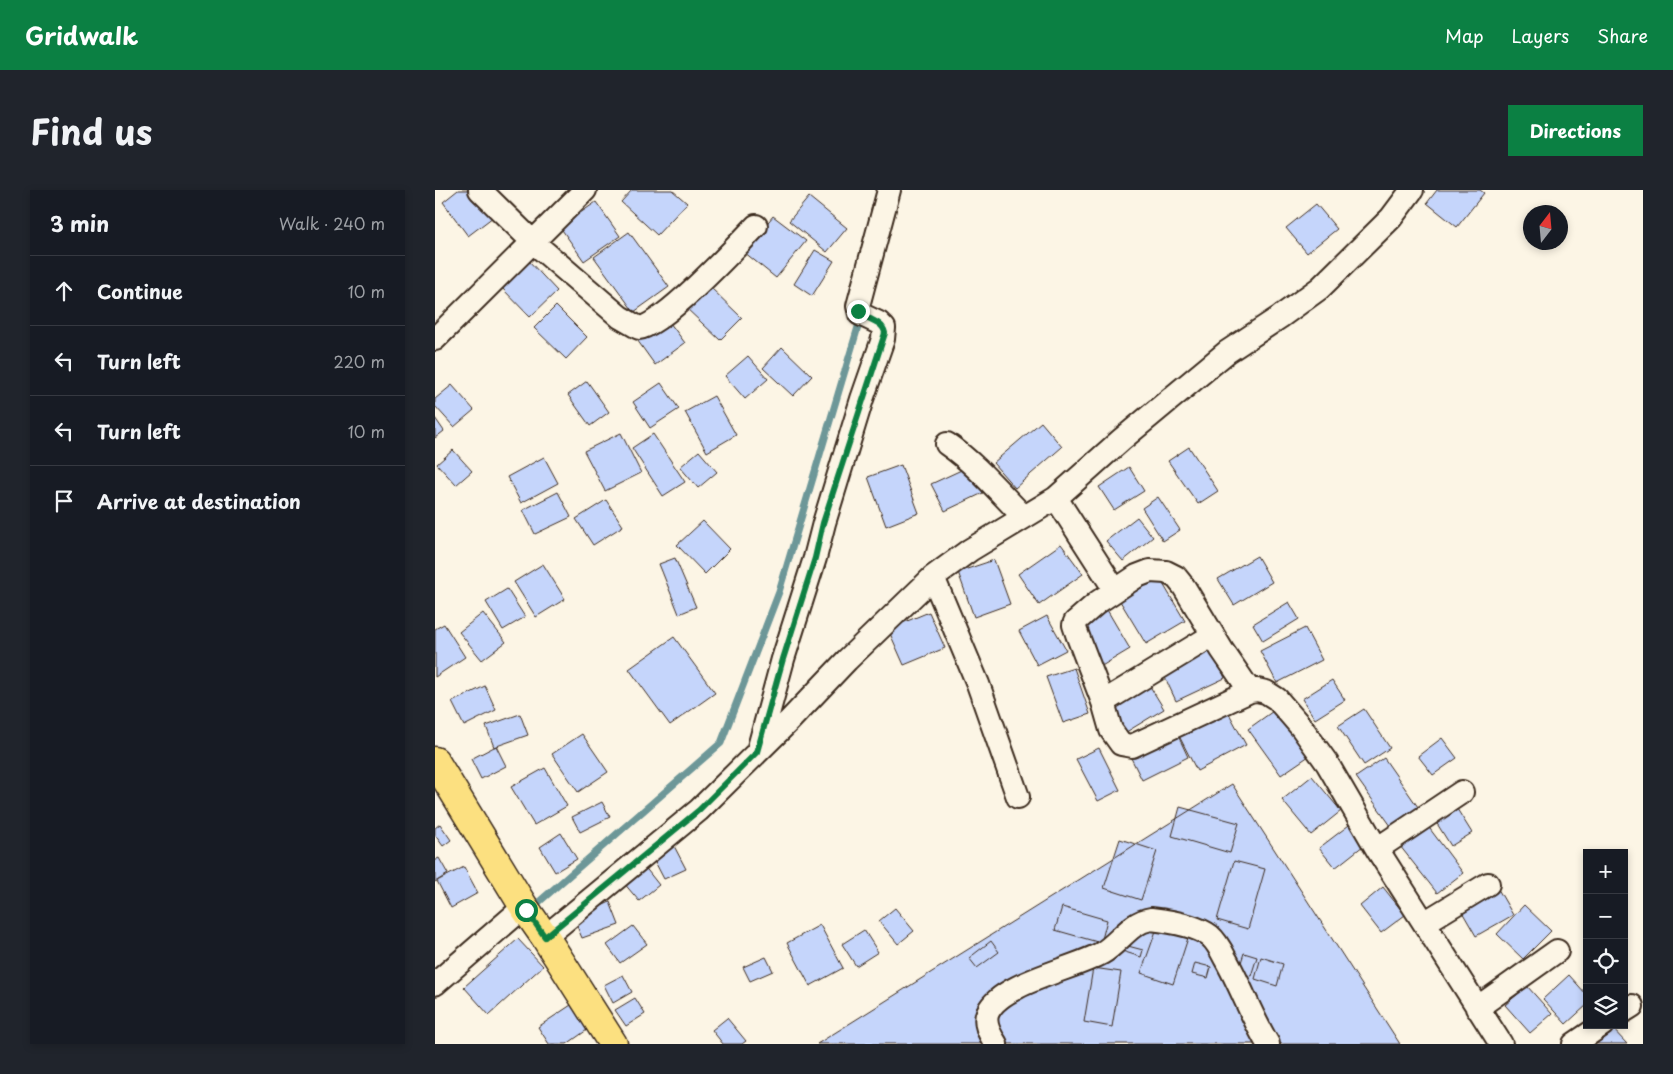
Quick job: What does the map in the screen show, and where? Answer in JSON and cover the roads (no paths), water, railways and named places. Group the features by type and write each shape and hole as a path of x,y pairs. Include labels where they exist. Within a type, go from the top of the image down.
{"main road":[{"path":"435,761 613,1044"}],"street":[{"path":"479,190 533,242 620,317 635,327 643,328 653,323 683,299 756,226"},
{"path":"435,339 585,190"},
{"path":"757,752 783,659 815,558 823,523 883,339 884,328 870,319 857,306 889,190"},
{"path":"435,984 534,921 699,810 788,722 847,660 933,577 970,550 1056,498 1121,440 1227,352 1320,288 1391,218 1412,190"},
{"path":"947,444 976,468 1024,517"},
{"path":"1056,498 1115,590"},
{"path":"1250,691 1213,635 1184,586 1176,577 1166,572 1150,571 1137,576 1078,618 1074,625 1103,702 1111,730 1121,744 1132,746 1250,691 1266,692 1277,699 1292,714 1327,763 1377,849 1501,1044"},
{"path":"933,577 978,684 1018,797"},
{"path":"1103,702 1213,635"},
{"path":"1377,849 1462,792"},
{"path":"1424,923 1488,884"},
{"path":"996,1044 989,1034 986,1023 987,1013 994,1004 1023,985 1092,958 1103,952 1130,929 1144,920 1151,919 1200,930 1210,936 1233,971 1257,1026 1268,1044"},
{"path":"1477,1008 1557,951"},
{"path":"1574,1044 1596,1029"}],"waterway":[{"path":"532,908 721,743 779,592 861,317"}]}
